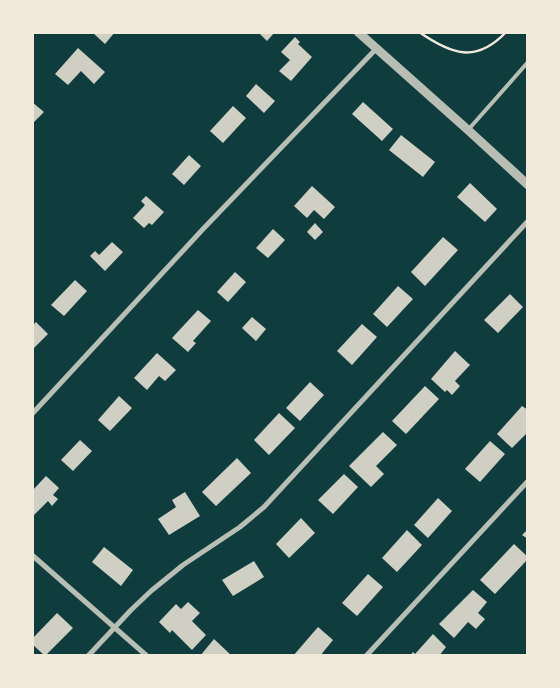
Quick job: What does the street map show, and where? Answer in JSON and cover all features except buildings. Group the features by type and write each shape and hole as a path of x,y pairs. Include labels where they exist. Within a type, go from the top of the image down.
{"street":[{"path":"358,32 528,185"},
{"path":"32,414 204,228 376,48"},
{"path":"88,656 151,591 183,565 240,527 264,507 528,221"},
{"path":"366,656 528,481"},
{"path":"32,555 147,656"}],"lane":[{"path":"468,130 528,62"}],"path":[{"path":"419,32 456,53 465,53 488,47 506,32"}]}
